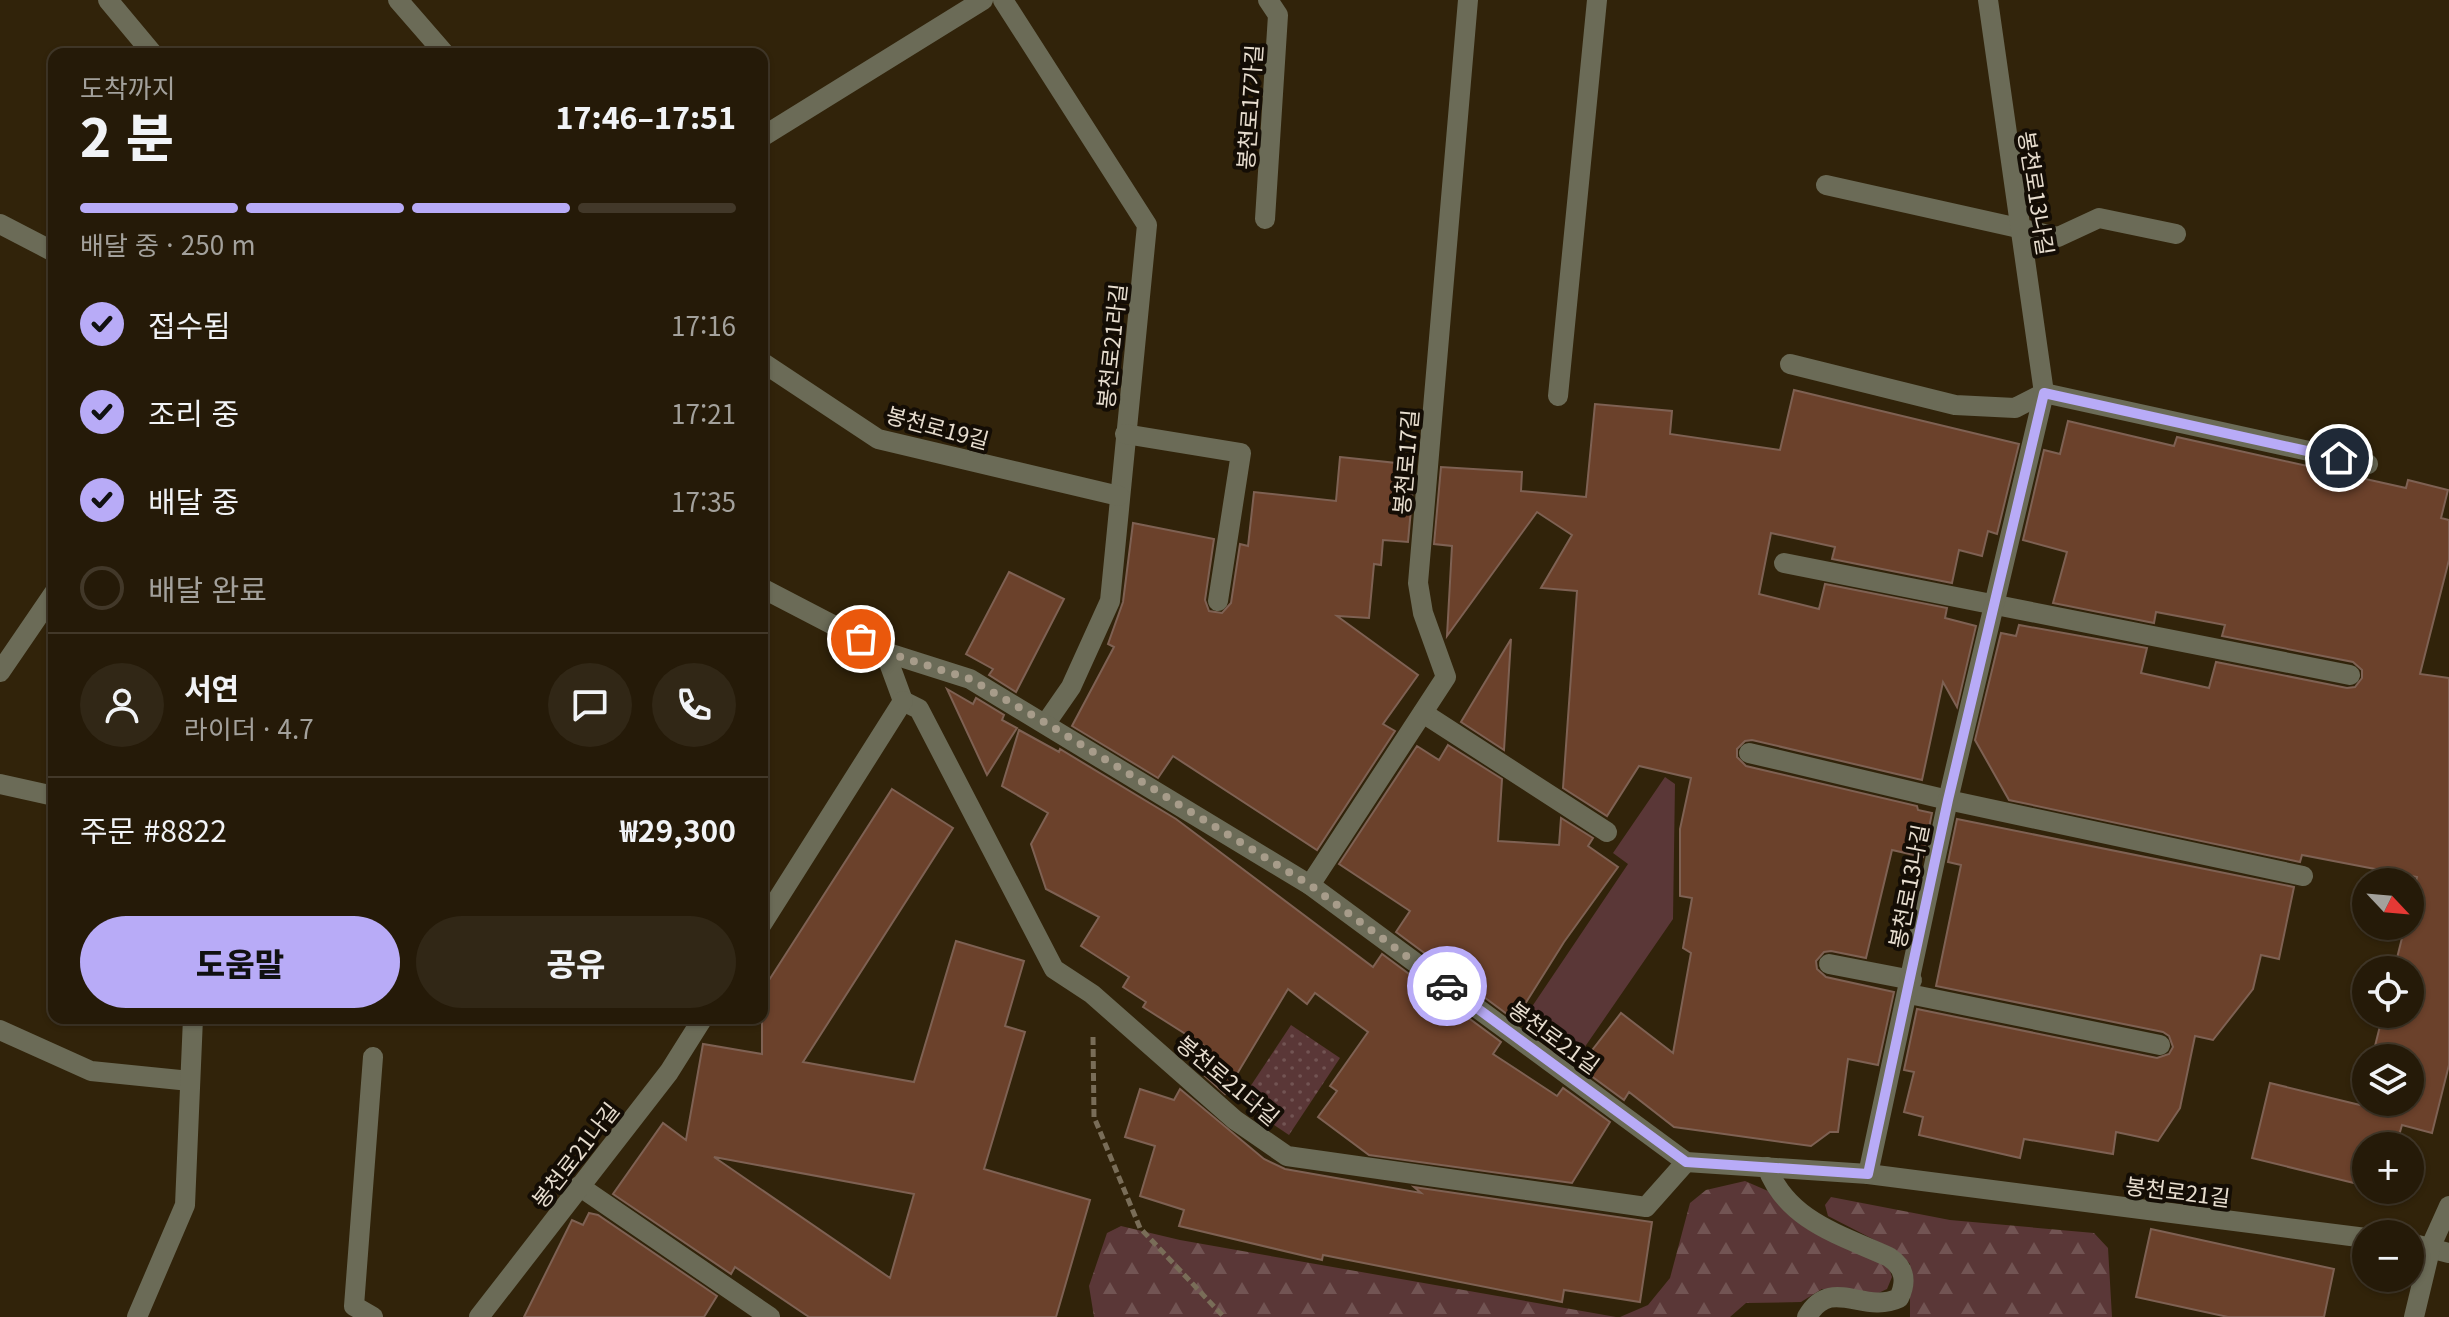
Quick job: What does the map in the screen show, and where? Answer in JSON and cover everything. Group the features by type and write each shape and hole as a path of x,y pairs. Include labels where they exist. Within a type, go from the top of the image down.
{"street":[{"path":"108,0 148,48"},
{"path":"398,0 440,48"},
{"path":"768,133 983,0"},
{"name":"봉천로21라길","path":"1003,0 1147,225 1110,601 1071,687 1046,723"},
{"name":"봉천로17가길","path":"1265,219 1278,15 1268,0"},
{"name":"봉천로17길","path":"1310,885 1446,677 1423,613 1418,583 1468,0"},
{"path":"1558,396 1597,0"},
{"name":"봉천로13나길","path":"1868,1174 1948,800 2044,393 1988,0"},
{"path":"1826,185 2058,237 2099,218 2176,234"},
{"path":"0,224 48,249"},
{"path":"1790,364 1955,405 2015,408 2044,393 2368,464"},
{"name":"봉천로19길","path":"768,366 878,439 1119,496"},
{"path":"1125,434 1241,453 1218,601"},
{"path":"1784,563 2350,675"},
{"name":"봉천로21길","path":"768,591 885,652 970,679 1310,885 1686,1162 1868,1174 2352,1236"},
{"path":"0,672 48,602"},
{"path":"768,915 903,701 885,652"},
{"name":"봉천로21다길","path":"903,701 919,709 1054,969 1092,994 1235,1120 1287,1156 1646,1207 1686,1162"},
{"path":"1423,713 1607,832"},
{"path":"1749,753 1948,800 2303,876"},
{"path":"0,784 48,795"},
{"path":"1829,964 1910,987 2160,1045"},
{"path":"137,1317 185,1205 193,1024"},
{"name":"봉천로21나길","path":"479,1317 669,1072 699,1024"},
{"path":"0,1030 91,1071 190,1081"},
{"path":"373,1057 354,1306 373,1317"},
{"path":"1767,1167 1774,1185 1800,1215 1889,1257 1899,1264 1905,1278 1899,1298 1890,1302 1874,1304 1828,1296 1816,1302 1807,1317"},
{"path":"579,1186 770,1317"},
{"path":"2414,1317 2440,1249 2449,1206"}],"path":[{"path":"1092,994 1094,1117 1140,1228 1224,1317"}],"green space":[{"path":"1665,777 1675,784 1673,919 1580,1054 1525,1017 1628,864 1613,853"},
{"path":"1291,1025 1340,1058 1289,1135 1240,1102"},
{"path":"1745,1181 1768,1191 1795,1219 1888,1265 1892,1277 1887,1289 1874,1295 1822,1289 1801,1302 1746,1303 1730,1317 1620,1317 1648,1305 1670,1278 1690,1203 1706,1190"},
{"path":"1831,1197 1950,1220 2094,1233 2108,1248 2112,1317 1910,1317 1910,1264 1898,1252 1828,1216 1825,1205"},
{"path":"1121,1226 1180,1240 1616,1317 1094,1317 1089,1286 1107,1233"}],"building":[{"path":"1794,390 2019,444 1997,534 1988,531 1982,556 1959,550 1952,583 1832,559 1835,547 1771,533 1759,594 1819,609 1825,584 1947,608 1945,618 1976,626 1957,707 1943,682 1922,780 1752,740 1745,741 1737,749 1737,757 1746,766 1917,806 1918,810 1932,813 1923,857 1892,850 1866,958 1831,951 1824,952 1816,961 1817,969 1826,977 1894,992 1878,1065 1848,1059 1838,1132 1830,1132 1811,1146 1674,1127 1629,1092 1624,1100 1579,1067 1621,1013 1673,1053 1691,953 1683,948 1692,898 1680,896 1680,829 1691,778 1639,766 1607,816 1563,788 1577,591 1541,588 1572,535 1537,512 1447,636 1452,546 1434,544 1441,467 1522,472 1521,491 1586,497 1595,404 1672,411 1670,434 1780,450"},
{"path":"2068,421 2174,446 2177,437 2406,488 2408,480 2448,490 2441,518 2449,520 2449,560 2420,674 2449,678 2449,1065 2432,1133 2402,1125 2400,1132 2352,1132 2352,1183 2252,1158 2270,1083 2352,1103 2352,1116 2424,1116 2424,1044 2376,1044 2380,1028 2424,1028 2424,956 2398,956 2402,940 2424,940 2424,868 2370,868 2302,855 2300,862 2009,800 1975,740 2001,633 2016,636 2019,625 2147,648 2141,673 2209,688 2216,662 2347,688 2355,687 2362,678 2362,670 2353,662 2222,636 2225,625 2156,612 2154,623 2053,603 2067,552 2023,540 2044,450 2060,454"},
{"path":"1340,457 1415,465 1408,542 1383,540 1381,565 1374,564 1369,618 1337,616 1418,675 1383,724 1395,731 1317,850 1173,756 1158,778 1072,726 1114,647 1108,644 1123,602 1133,523 1214,539 1205,600 1209,611 1222,613 1231,603 1240,544 1248,546 1254,492 1336,501"},
{"path":"1009,572 1064,599 1016,692 989,675 993,669 966,654"},
{"path":"1511,639 1504,750 1461,722"},
{"path":"947,689 973,704 976,698 1004,715 1002,720 1017,728 987,775"},
{"path":"1019,730 1059,752 1060,749 1176,819 1373,967 1382,954 1501,1042 1493,1054 1557,1096 1563,1088 1610,1122 1572,1183 1369,1155 1318,1117 1337,1091 1330,1086 1368,1032 1315,993 1307,1004 1288,989 1225,1094 1194,1066 1206,1047 1143,1007 1146,1002 1123,987 1129,977 1081,946 1099,917 1046,889 1031,844 1048,813 1002,786"},
{"path":"1448,745 1502,779 1498,841 1559,845 1561,818 1593,838 1588,846 1618,867 1564,942 1515,1020 1396,932 1410,911 1339,864 1417,746 1439,760"},
{"path":"892,789 953,828 803,1062 914,1082 956,941 1024,961 1005,1026 1025,1032 984,1169 1090,1200 1056,1317 809,1317 735,1267 731,1274 613,1194 663,1123 686,1140 703,1044 762,1054 762,1024 768,1024 768,982","holes":["714,1157 914,1194 890,1278"]},
{"path":"1957,819 2294,887 2279,959 2261,955 2253,989 2213,1040 2195,1036 2180,1108 2158,1141 2116,1132 2113,1154 2024,1139 2020,1158 1919,1135 1923,1117 1904,1112 1914,1072 1904,1070 1917,1009 2157,1058 2169,1054 2173,1047 2169,1036 2163,1032 1936,986 1961,865 1948,862"},
{"path":"1140,1089 1174,1100 1180,1089 1264,1159 1285,1169 1421,1193 1414,1187 1652,1222 1640,1302 1564,1290 1562,1302 1323,1255 1322,1260 1179,1226 1184,1210 1140,1196 1155,1146 1125,1137"},
{"path":"589,1213 598,1215 717,1296 704,1317 524,1317 572,1220 583,1225"},
{"path":"2151,1229 2334,1269 2324,1317 2228,1317 2136,1297"}],"way so far":[{"path":"861,639 885,652 970,679 1046,723 1310,885 1447,986"}],"route":[{"path":"1447,986 1686,1162 1868,1174 1912,980 1948,800 2044,393 2339,458"}]}
